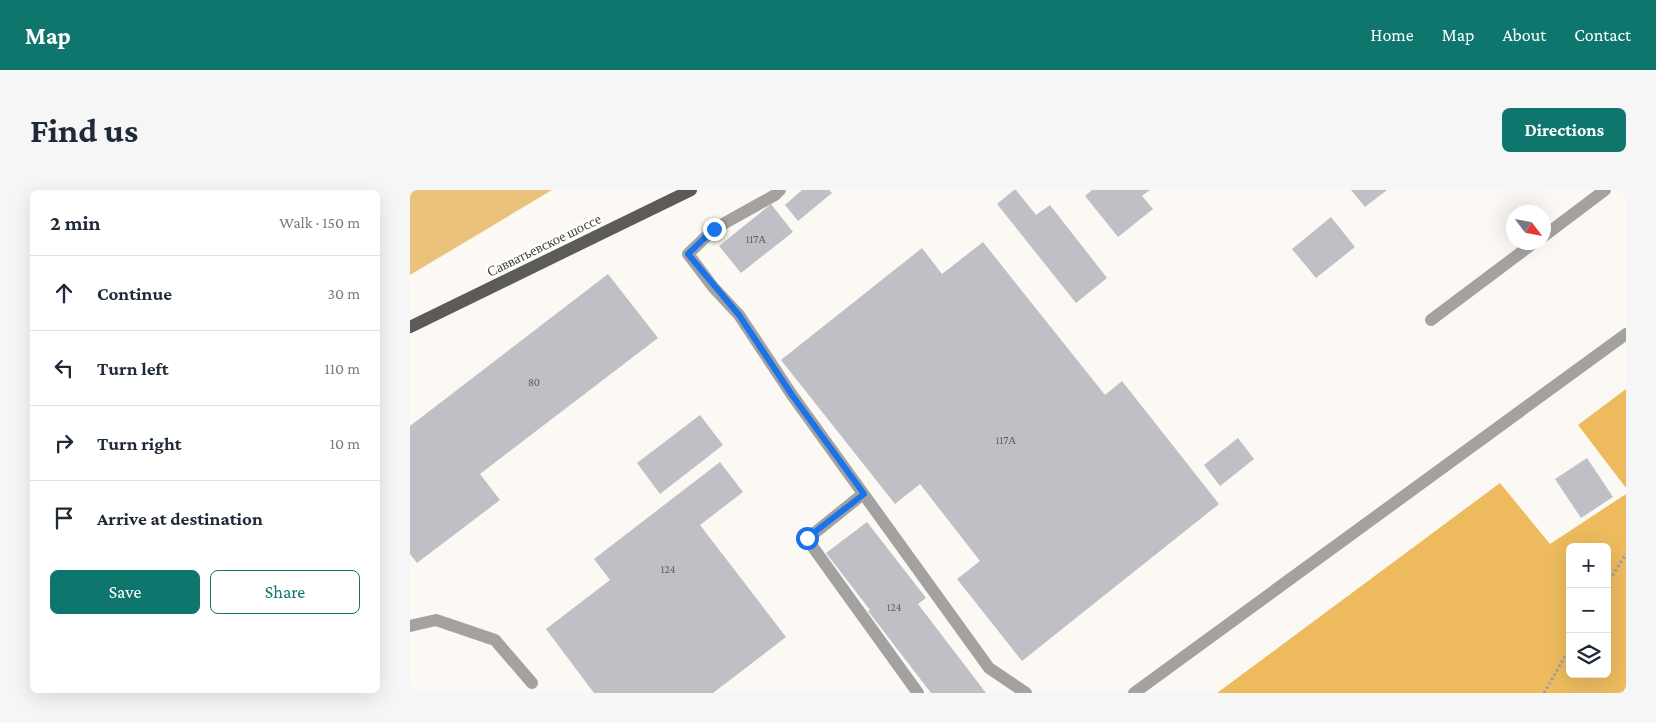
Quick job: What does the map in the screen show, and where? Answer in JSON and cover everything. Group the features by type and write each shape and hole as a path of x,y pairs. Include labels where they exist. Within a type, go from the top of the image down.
{"main road":[{"name":"Савватьевское шоссе","path":"410,328 690,190"}],"street":[{"path":"780,190 714,229 688,254 739,315 792,395 989,668 1026,693"},
{"path":"1551,231 1605,190"},
{"path":"1431,320 1523,250"},
{"path":"1134,693 1626,334"},
{"path":"864,494 807,538 918,693"},
{"path":"410,626 436,620 495,640 532,682"}],"path":[{"path":"1611,578 1626,554"},
{"path":"1544,693 1566,655"}],"shaded area":[{"path":"410,190 552,190 410,275"},
{"path":"1626,389 1626,488 1578,425"},
{"path":"1500,483 1550,544 1626,494 1626,693 1217,693"}],"building":[{"path":"802,190 829,190 832,193 798,221 785,205"},
{"path":"1016,190 1036,215 1050,205 1107,278 1076,303 997,204"},
{"path":"1092,190 1150,190 1142,196 1153,209 1118,237 1085,196"},
{"path":"1351,190 1387,190 1365,207"},
{"path":"771,204 793,232 741,273 719,246"},
{"path":"1331,217 1355,247 1316,278 1292,249"},
{"path":"983,242 1105,395 1122,381 1219,504 1022,661 957,579 980,561 920,484 895,504 781,360 922,248 942,274"},
{"path":"608,274 658,338 480,474 500,500 417,563 410,554 410,426"},
{"path":"700,415 723,445 660,494 637,463"},
{"path":"1238,438 1254,459 1220,486 1204,465"},
{"path":"1587,458 1613,497 1581,518 1555,479"},
{"path":"720,462 743,492 700,525 786,637 713,693 594,693 546,629 610,580 594,559"},
{"path":"867,522 926,598 918,604 986,693 931,693 826,553"}],"route":[{"path":"714,229 688,254 739,315 792,395 864,494 807,538"}]}
